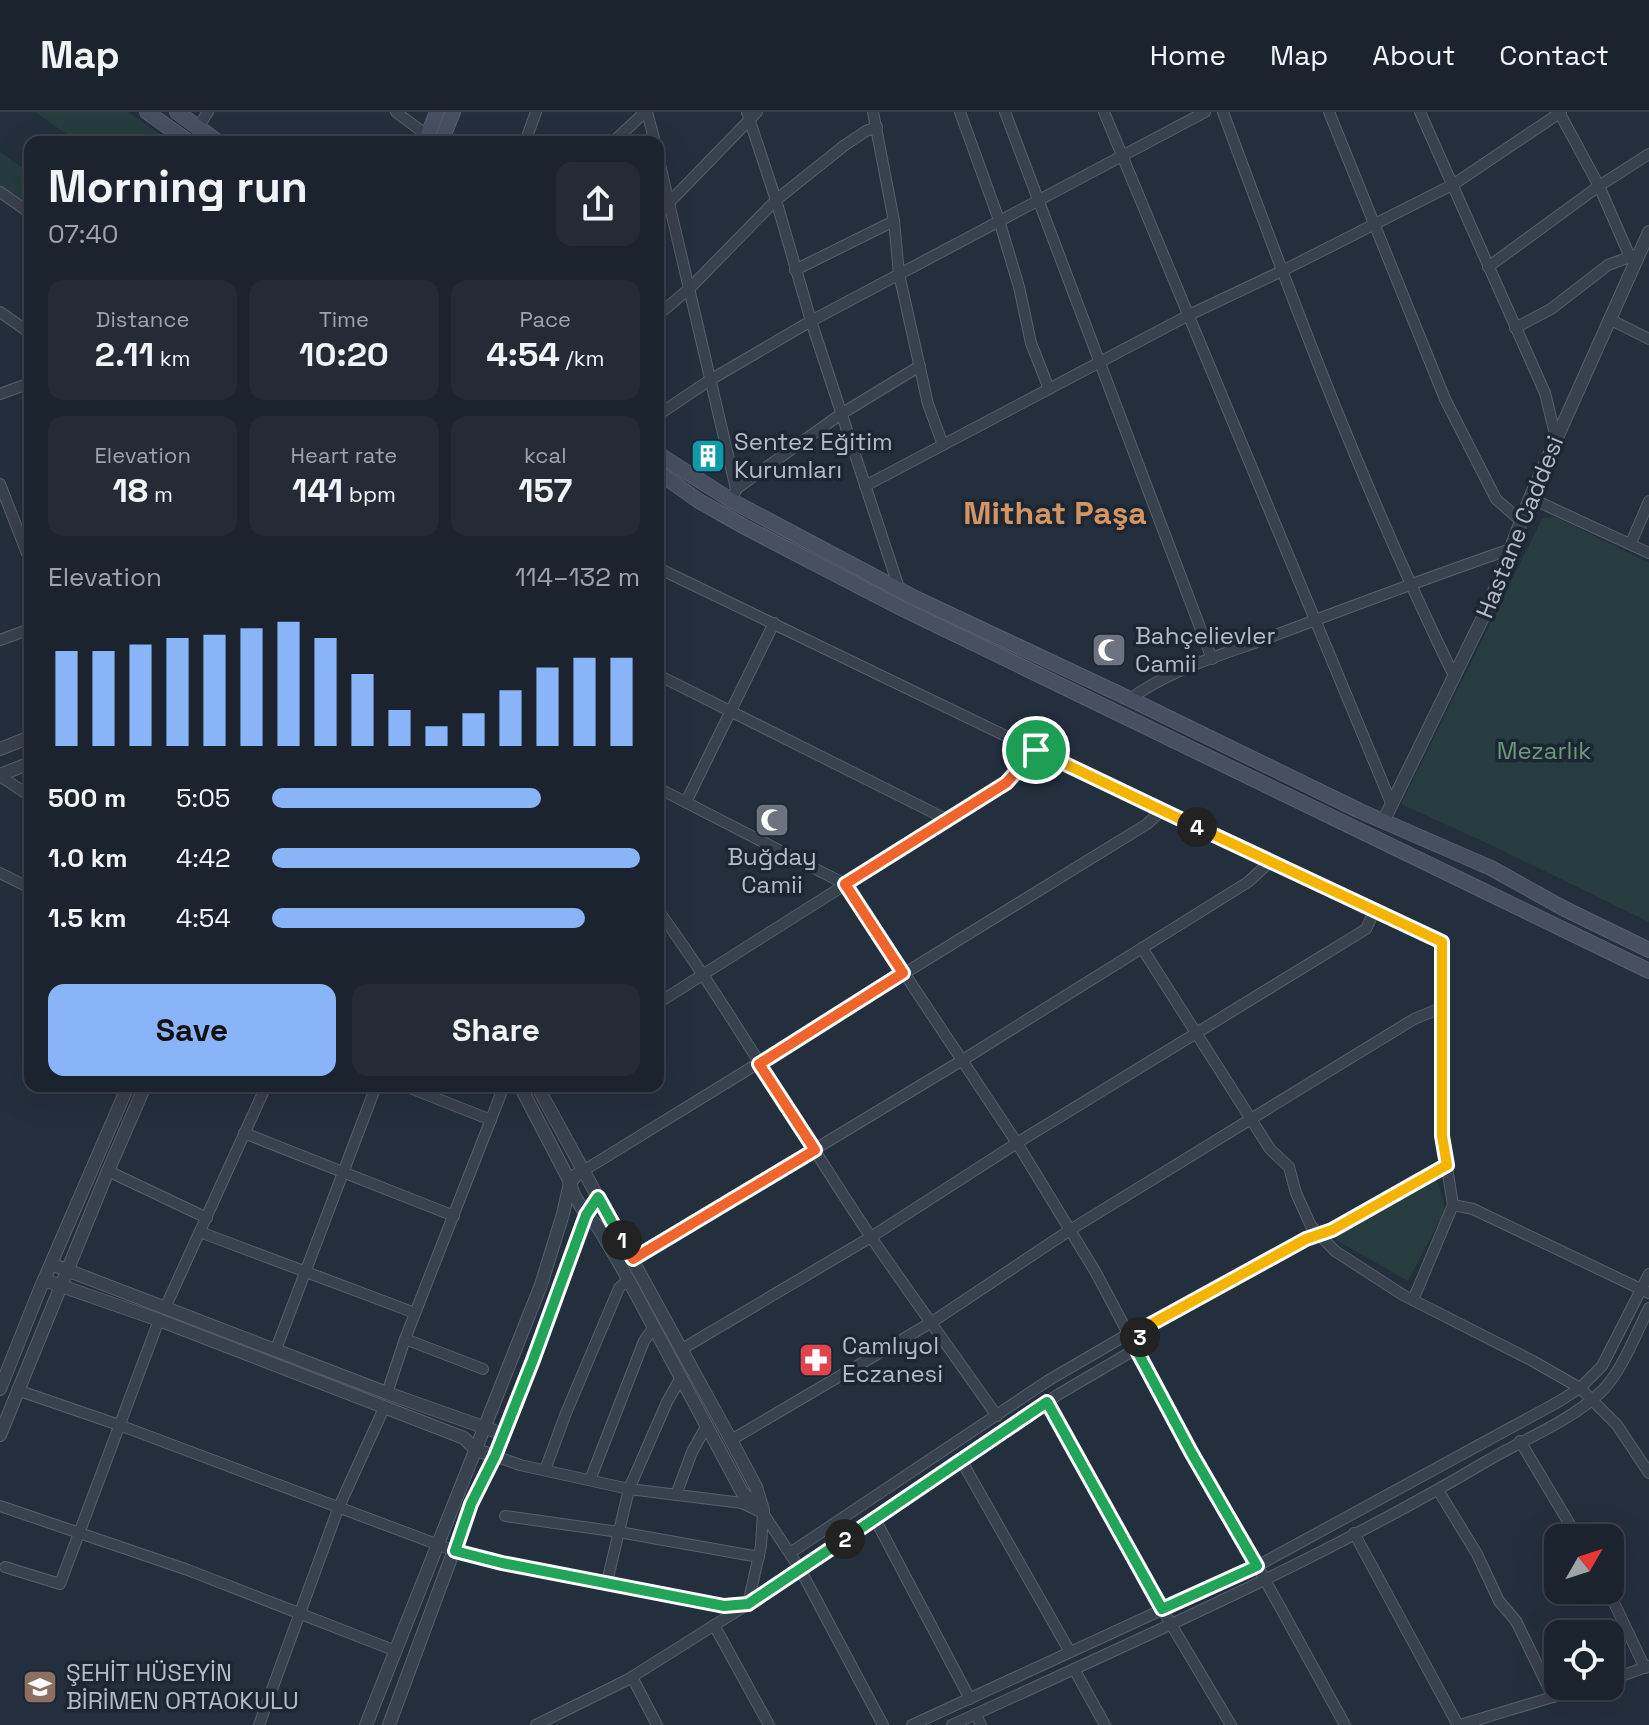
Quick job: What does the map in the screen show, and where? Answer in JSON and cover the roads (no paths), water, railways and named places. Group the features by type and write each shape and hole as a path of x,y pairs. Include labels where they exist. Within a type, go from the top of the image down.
{"main road":[{"path":"147,112 181,136"},
{"path":"177,112 210,136"},
{"path":"432,136 437,112"},
{"path":"434,136 453,112"},
{"path":"664,457 900,591 1360,811 1481,864 1649,950"},
{"path":"664,476 743,526 897,606 1649,971"},
{"path":"1401,852 1398,838 1409,831"},
{"path":"1471,886 1479,886 1488,878 1481,864"}],"street":[{"path":"198,127 208,112"},
{"path":"396,112 426,136"},
{"path":"527,136 536,112"},
{"path":"620,136 646,112 653,136"},
{"path":"873,112 894,221 899,274 928,404 943,445"},
{"path":"960,112 999,220 1019,287 1031,343 1049,389"},
{"path":"1005,112 1212,659"},
{"path":"1104,112 1392,805"},
{"path":"1223,112 1282,271 1409,584 1454,676"},
{"path":"1329,112 1445,399 1496,499 1521,521"},
{"path":"1420,112 1545,393 1556,438"},
{"path":"865,486 1189,315 1454,184 1560,112 1633,256 1608,265 1551,309 1515,328"},
{"path":"664,411 811,321 1197,114"},
{"path":"751,115 795,270 900,591"},
{"path":"664,207 751,115"},
{"path":"664,310 690,288 776,200 845,145 877,127"},
{"path":"1488,267 1599,186 1649,154"},
{"path":"664,181 734,495 841,414 920,366"},
{"path":"0,192 24,209"},
{"path":"795,270 894,221"},
{"name":"Hastane Caddesi","path":"1384,820 1489,605 1508,550 1609,319 1633,256 1649,232"},
{"path":"0,312 24,329"},
{"path":"1609,319 1649,339"},
{"path":"0,394 24,385"},
{"path":"0,484 24,546"},
{"path":"1530,498 1649,553"},
{"path":"1631,543 1649,501"},
{"path":"1130,699 1150,684 1212,659 1508,550"},
{"path":"664,571 1161,811 1442,942 1442,1136 1453,1205 1413,1300"},
{"path":"686,802 774,623"},
{"path":"0,640 24,631"},
{"path":"664,678 946,819"},
{"path":"0,749 24,739"},
{"path":"664,999 1006,783 1036,750"},
{"path":"0,775 24,765"},
{"path":"0,775 24,792"},
{"path":"664,791 845,884 1017,1143 1070,1230 1345,1725"},
{"path":"366,1725 541,1285 570,1183 576,1175 1134,832 1161,811"},
{"path":"633,1259 961,1061 1248,882 1271,861"},
{"path":"0,873 24,885"},
{"path":"682,1349 871,1237 1017,1143 1366,929 1374,912"},
{"path":"664,918 704,973 871,1237 997,1416"},
{"path":"1142,948 1270,1149 1289,1167 1296,1193 1311,1226 1319,1235 1335,1251 1413,1300 1580,1388 1627,1437 1649,1473"},
{"path":"731,1440 932,1322 1070,1230 1414,1019 1441,1008"},
{"path":"2,1380 125,1092"},
{"path":"0,1435 142,1092"},
{"path":"5,1567 60,1584 162,1314 263,1092"},
{"path":"276,1349 374,1092"},
{"path":"420,1092 491,1120"},
{"path":"387,1393 405,1339 502,1092"},
{"path":"523,1092 586,1215 598,1227 628,1280 742,1492 763,1513 800,1569 883,1725"},
{"path":"540,1092 756,1487 763,1513 759,1557 748,1604"},
{"path":"244,1133 454,1216"},
{"path":"790,1553 1049,1380 1128,1334 1447,1165"},
{"path":"108,1171 207,1218"},
{"path":"389,1725 471,1504 495,1456 586,1215 598,1197"},
{"path":"1453,1205 1473,1209 1645,1291"},
{"path":"200,1232 415,1313"},
{"path":"51,1264 384,1408 464,1438 476,1450 629,1489 742,1503 763,1513"},
{"path":"912,1725 1257,1566 1580,1388 1602,1366 1645,1291 1649,1274"},
{"path":"44,1280 61,1288 162,1314 276,1349 503,1434"},
{"path":"545,1470 619,1288 628,1280"},
{"path":"952,1725 978,1720 1074,1669 1354,1533 1568,1417 1613,1379 1649,1308"},
{"path":"590,1480 644,1341 654,1327"},
{"path":"536,1725 632,1677 748,1604 1047,1402 1136,1349 1144,1328"},
{"path":"405,1339 483,1369"},
{"path":"607,1582 629,1489 681,1377"},
{"path":"17,1390 455,1551 724,1606 748,1604"},
{"path":"1047,1402 1162,1609 1231,1725"},
{"path":"259,1725 338,1509 384,1408"},
{"path":"676,1495 692,1452 707,1425"},
{"path":"1520,1441 1570,1524"},
{"path":"961,1460 1070,1652"},
{"path":"1438,1490 1477,1554 1499,1601 1516,1621 1544,1679"},
{"path":"0,1506 188,1570 396,1651"},
{"path":"505,1516 759,1557"},
{"path":"875,1519 970,1699"},
{"path":"1354,1533 1459,1725 1544,1700"},
{"path":"1615,1604 1647,1667 1624,1675"},
{"path":"714,1625 769,1725"},
{"path":"1074,1669 1105,1725"},
{"path":"632,1677 657,1725"},
{"path":"560,1713 563,1725"}],"place":[{"name":"Sentez Eğitim Kurumları","path":"708,456"},
{"name":"Bahçelievler Camii","path":"1109,650"},
{"name":"Buğday Camii","path":"772,820"},
{"name":"Camlıyol Eczanesi","path":"816,1360"},
{"name":"ŞEHİT HÜSEYİN BİRİMEN ORTAOKULU","path":"40,1687"}],"district":[{"name":"Mithat Paşa","path":"1055,513"}],"park label":[{"name":"Mezarlık","path":"1544,751"}]}
